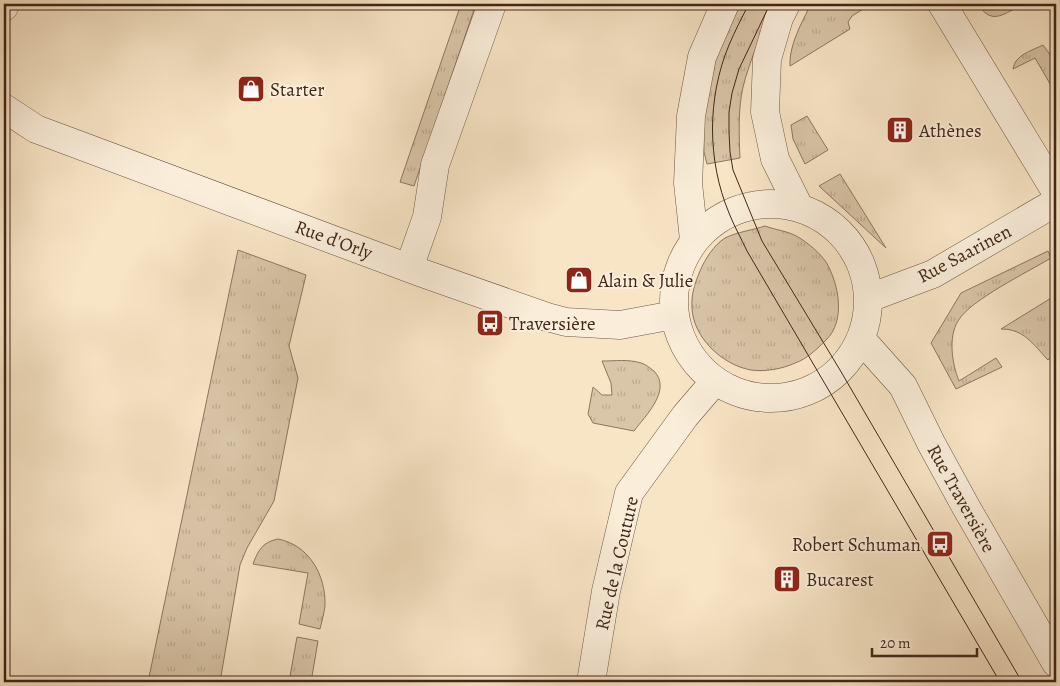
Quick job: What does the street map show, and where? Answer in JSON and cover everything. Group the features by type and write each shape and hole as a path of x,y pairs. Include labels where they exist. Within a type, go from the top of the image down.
{"street":[{"path":"409,268 427,217 436,165 492,4"},
{"path":"694,240 688,183 691,116 702,57 725,4"},
{"path":"786,4 779,18 766,59 765,112 775,159 799,207"},
{"path":"942,4 1056,192"},
{"name":"Rue d'Orly","path":"4,108 36,129 409,268 547,317 566,322 620,325 674,315"},
{"name":"Rue Saarinen","path":"869,298 933,274 1056,202"},
{"path":"773,203 799,207 826,220 849,241 863,268 869,298 866,323 861,339 849,359 840,370 825,382 800,394 770,398 742,394 715,381 695,363 682,341 674,315 674,288 680,263 694,240 710,224 729,212 748,206 773,203"},
{"name":"Rue Traversière","path":"861,339 903,386 953,483 1056,663"},
{"name":"Rue de la Couture","path":"591,682 606,592 629,493 685,416 715,381"}],"green space":[{"path":"461,4 476,4 414,186 400,182"},
{"path":"738,4 776,4 757,45 741,95 740,158 707,164 704,152 703,118 714,61"},
{"path":"811,4 871,4 852,16 848,22 850,29 790,66 794,42"},
{"path":"978,4 1019,4 1020,6 1002,15 992,16"},
{"path":"1043,45 1054,60 1056,59 1056,94 1035,58 1013,69 1014,64 1020,57"},
{"path":"807,116 828,150 805,164 793,139 791,125"},
{"path":"840,174 886,248 819,186"},
{"path":"765,226 798,237 823,258 831,271 837,291 838,313 832,332 808,356 785,367 756,371 740,367 720,356 703,339 694,319 692,298 702,266 717,244 730,236"},
{"path":"238,250 306,275 289,346 298,378 274,501 247,548 240,565 220,682 148,682"},
{"path":"1048,251 1051,258 974,304 958,321 953,335 952,351 954,367 959,381 996,358 1002,367 956,389 931,343 961,293"},
{"path":"1056,295 1056,352 1048,360 1028,338 1016,332 1001,329"},
{"path":"602,361 641,363 654,371 659,378 659,394 650,410 634,431 593,423 588,414 593,387 602,395 612,395 611,383"},
{"path":"278,539 289,542 299,548 314,563 319,573 325,594 325,606 320,629 299,624 308,573 253,564 262,547 268,542"},
{"path":"297,637 318,641 311,682 289,682"}],"tram line":[{"path":"749,4 731,40 722,65 714,107 712,129 714,151 722,193 729,213 747,251 1000,682"},
{"path":"770,4 739,69 732,93 729,112 729,132 733,170 762,241 840,370 1022,682"}],"place":[{"name":"Starter","path":"251,89"},
{"name":"Athènes","path":"900,130"},
{"name":"Alain & Julie","path":"579,280"},
{"name":"Traversière","path":"490,323"},
{"name":"Robert Schuman","path":"940,544"},
{"name":"Bucarest","path":"787,579"}]}
